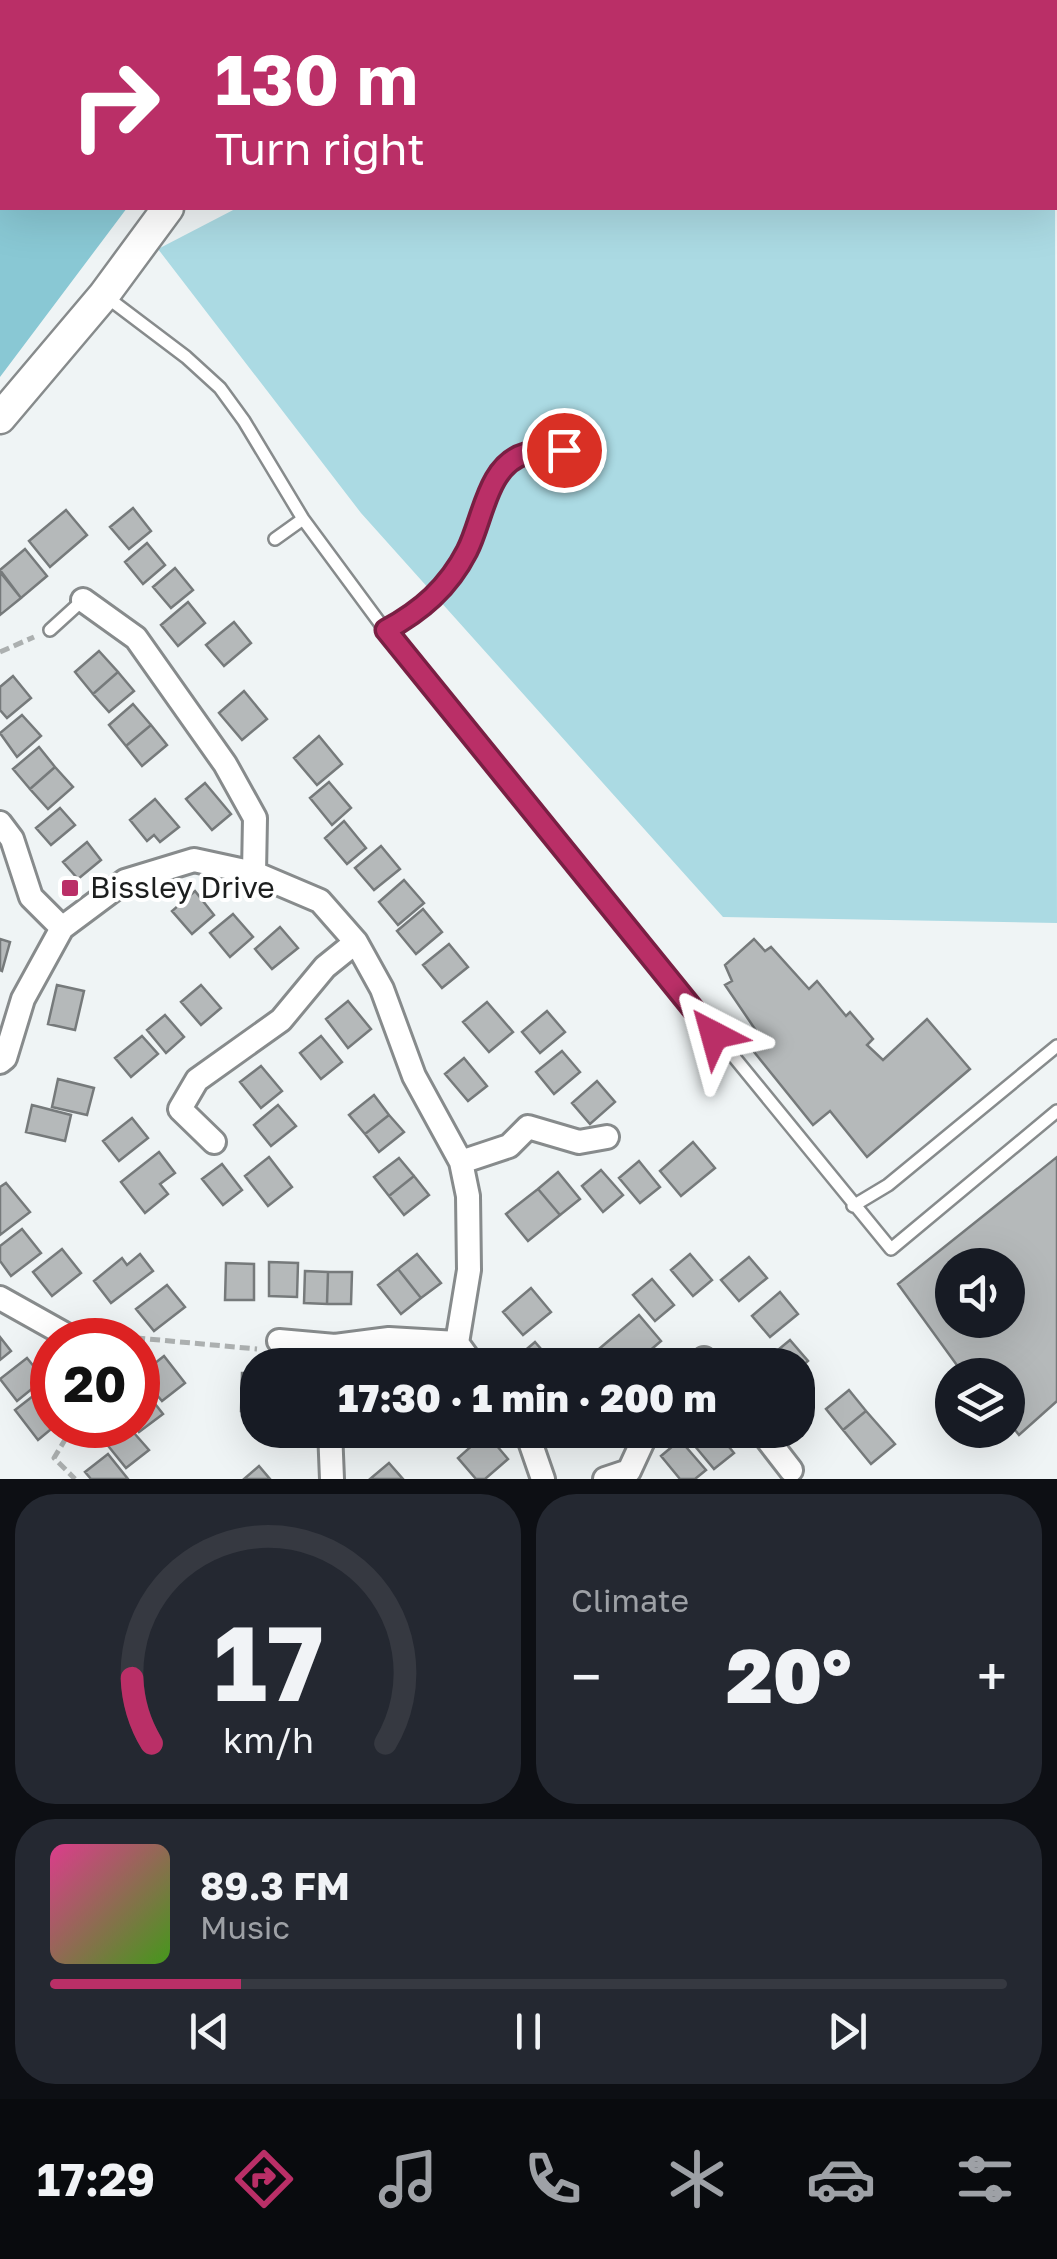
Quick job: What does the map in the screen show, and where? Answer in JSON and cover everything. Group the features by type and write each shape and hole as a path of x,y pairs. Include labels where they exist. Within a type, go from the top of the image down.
{"street":[{"path":"0,418 104,296 167,210"},
{"path":"84,600 136,638 225,764 254,818 254,872"},
{"path":"0,823 12,839 31,897 62,928"},
{"path":"0,1062 5,1058 23,999 62,928 125,881 194,860 254,872 320,901 356,942 382,988 414,1076 461,1162 468,1196 469,1270 457,1342 461,1348"},
{"path":"214,1142 180,1109 197,1080 282,1020 325,967 356,942"},
{"path":"461,1162 509,1146 528,1127 579,1142 606,1137"},
{"path":"0,1298 36,1318"},
{"path":"358,1348 389,1338 457,1342"},
{"path":"279,1341 305,1348"},
{"path":"331,1448 332,1479"},
{"path":"532,1448 543,1479"},
{"path":"606,1479 629,1471 640,1448"},
{"path":"774,1448 792,1470"}],"lane":[{"path":"104,296 186,356 220,388 303,519 386,630 891,1249 1057,1112"},
{"path":"386,630 418,612 445,586 468,549 496,476 522,454 564,450"},
{"path":"274,539 303,519"},
{"path":"50,630 84,600"},
{"path":"853,1206 888,1185 1057,1046"}],"path":[{"path":"0,652 50,630"},
{"path":"160,1340 253,1350 279,1341"},
{"path":"60,1448 54,1458 75,1479"}],"shaded area":[{"path":"0,210 125,210 0,377"},
{"path":"233,210 1055,210 1057,923 723,917 361,513 158,249"}],"building":[{"path":"133,508 151,531 129,549 110,527"},
{"path":"66,510 87,535 50,567 29,541"},
{"path":"147,543 165,565 143,584 125,562"},
{"path":"25,549 47,576 21,598 0,570"},
{"path":"175,568 193,590 171,608 153,587"},
{"path":"0,572 21,598 0,615"},
{"path":"188,602 205,623 178,646 161,625"},
{"path":"234,622 251,643 224,666 206,645"},
{"path":"99,651 118,672 93,694 75,672"},
{"path":"118,672 134,691 109,712 93,694"},
{"path":"13,676 31,698 7,718 0,710 0,687"},
{"path":"244,691 267,719 242,740 219,713"},
{"path":"133,704 151,725 126,746 109,725"},
{"path":"22,715 41,736 17,757 0,733"},
{"path":"151,725 167,745 142,766 126,746"},
{"path":"319,736 342,764 317,785 294,758"},
{"path":"39,747 55,767 30,789 13,769"},
{"path":"55,767 73,787 48,809 30,789"},
{"path":"329,782 351,808 332,825 310,798"},
{"path":"205,783 231,814 212,830 186,799"},
{"path":"155,799 179,827 160,842 154,835 147,841 130,820"},
{"path":"60,808 75,825 51,845 36,828"},
{"path":"344,821 366,848 347,864 325,838"},
{"path":"87,842 101,860 78,879 63,862"},
{"path":"381,846 400,869 374,890 355,868"},
{"path":"404,880 424,903 398,925 379,902"},
{"path":"195,891 214,915 192,934 172,911"},
{"path":"423,909 442,932 416,954 397,931"},
{"path":"233,914 253,937 230,957 210,933"},
{"path":"280,927 298,948 272,969 255,949"},
{"path":"0,939 10,942 2,971 0,970"},
{"path":"754,939 765,951 771,947 809,989 817,981 846,1016 850,1012 873,1039 867,1045 883,1060 927,1019 970,1069 867,1157 830,1111 813,1125 746,1042 757,1032 725,985 732,981 725,965"},
{"path":"449,944 468,967 442,988 423,965"},
{"path":"57,985 84,991 75,1030 48,1024"},
{"path":"201,985 221,1008 201,1025 181,1002"},
{"path":"348,1001 371,1029 348,1048 326,1019"},
{"path":"487,1002 513,1032 489,1052 463,1022"},
{"path":"547,1011 565,1032 540,1053 522,1032"},
{"path":"165,1015 184,1037 166,1053 147,1030"},
{"path":"142,1036 158,1054 131,1077 115,1058"},
{"path":"321,1036 342,1062 321,1079 300,1053"},
{"path":"562,1051 580,1072 554,1094 536,1072"},
{"path":"464,1058 487,1086 468,1101 445,1074"},
{"path":"261,1066 282,1091 261,1108 240,1082"},
{"path":"58,1079 94,1088 87,1115 52,1107"},
{"path":"597,1081 615,1102 590,1124 572,1103"},
{"path":"374,1095 389,1115 365,1134 349,1115"},
{"path":"32,1105 71,1115 65,1141 26,1132"},
{"path":"278,1105 296,1126 271,1146 254,1125"},
{"path":"389,1115 404,1132 379,1152 365,1134"},
{"path":"132,1118 148,1138 119,1161 103,1141"},
{"path":"693,1142 715,1168 681,1196 660,1171"},
{"path":"159,1152 175,1173 160,1184 168,1194 145,1213 121,1182"},
{"path":"269,1157 292,1187 268,1206 245,1176"},
{"path":"1057,1157 1057,1401 1025,1430 1025,1358 952,1358 937,1338 1025,1338 1025,1248 943,1248"},
{"path":"399,1158 414,1176 389,1196 374,1177"},
{"path":"639,1161 660,1187 640,1203 619,1178"},
{"path":"222,1164 242,1190 223,1205 202,1179"},
{"path":"601,1170 623,1195 603,1212 582,1186"},
{"path":"558,1172 580,1199 560,1215 538,1189"},
{"path":"414,1176 429,1195 404,1215 389,1196"},
{"path":"6,1183 30,1212 0,1235 0,1187"},
{"path":"538,1189 560,1215 528,1241 506,1214"},
{"path":"22,1229 41,1253 11,1276 0,1261 0,1246"},
{"path":"62,1249 81,1273 52,1296 33,1272"},
{"path":"140,1254 153,1271 111,1303 94,1281 122,1258 127,1265"},
{"path":"417,1254 441,1283 421,1298 398,1269"},
{"path":"690,1254 712,1280 693,1296 671,1270"},
{"path":"935,1254 935,1335 898,1284"},
{"path":"749,1257 767,1278 739,1301 721,1280"},
{"path":"269,1262 298,1263 297,1297 269,1296"},
{"path":"226,1263 254,1264 254,1300 225,1300"},
{"path":"398,1269 421,1298 401,1314 378,1285"},
{"path":"305,1271 328,1272 327,1304 304,1303"},
{"path":"328,1272 352,1272 351,1304 327,1304"},
{"path":"652,1279 674,1305 655,1321 633,1295"},
{"path":"167,1285 185,1307 160,1326 160,1318 143,1318 136,1309"},
{"path":"531,1288 551,1312 523,1335 503,1312"},
{"path":"780,1292 798,1314 770,1337 752,1316"},
{"path":"639,1315 661,1341 653,1348 600,1348"},
{"path":"0,1337 11,1351 0,1360"},
{"path":"790,1340 797,1348 780,1348"},
{"path":"164,1356 185,1383 162,1401 160,1399 160,1359"},
{"path":"27,1358 30,1362 30,1390 17,1401 0,1379"},
{"path":"849,1390 866,1411 843,1430 826,1409"},
{"path":"30,1398 30,1430 15,1410"},
{"path":"866,1411 895,1444 871,1464 843,1430"},
{"path":"110,1448 149,1450 126,1468"},
{"path":"469,1448 499,1448 508,1459 485,1479 476,1479 458,1458"},
{"path":"670,1448 687,1448 706,1470 695,1479 680,1479 661,1456"},
{"path":"696,1448 730,1448 734,1453 714,1469"},
{"path":"108,1454 128,1479 91,1479 85,1472"},
{"path":"389,1463 403,1479 370,1479"},
{"path":"259,1466 270,1479 244,1479"}],"place":[{"name":"Bissley Drive","path":"70,888"}],"route":[{"path":"564,450 522,454 496,476 468,549 445,586 418,612 386,630 714,1035"}]}
